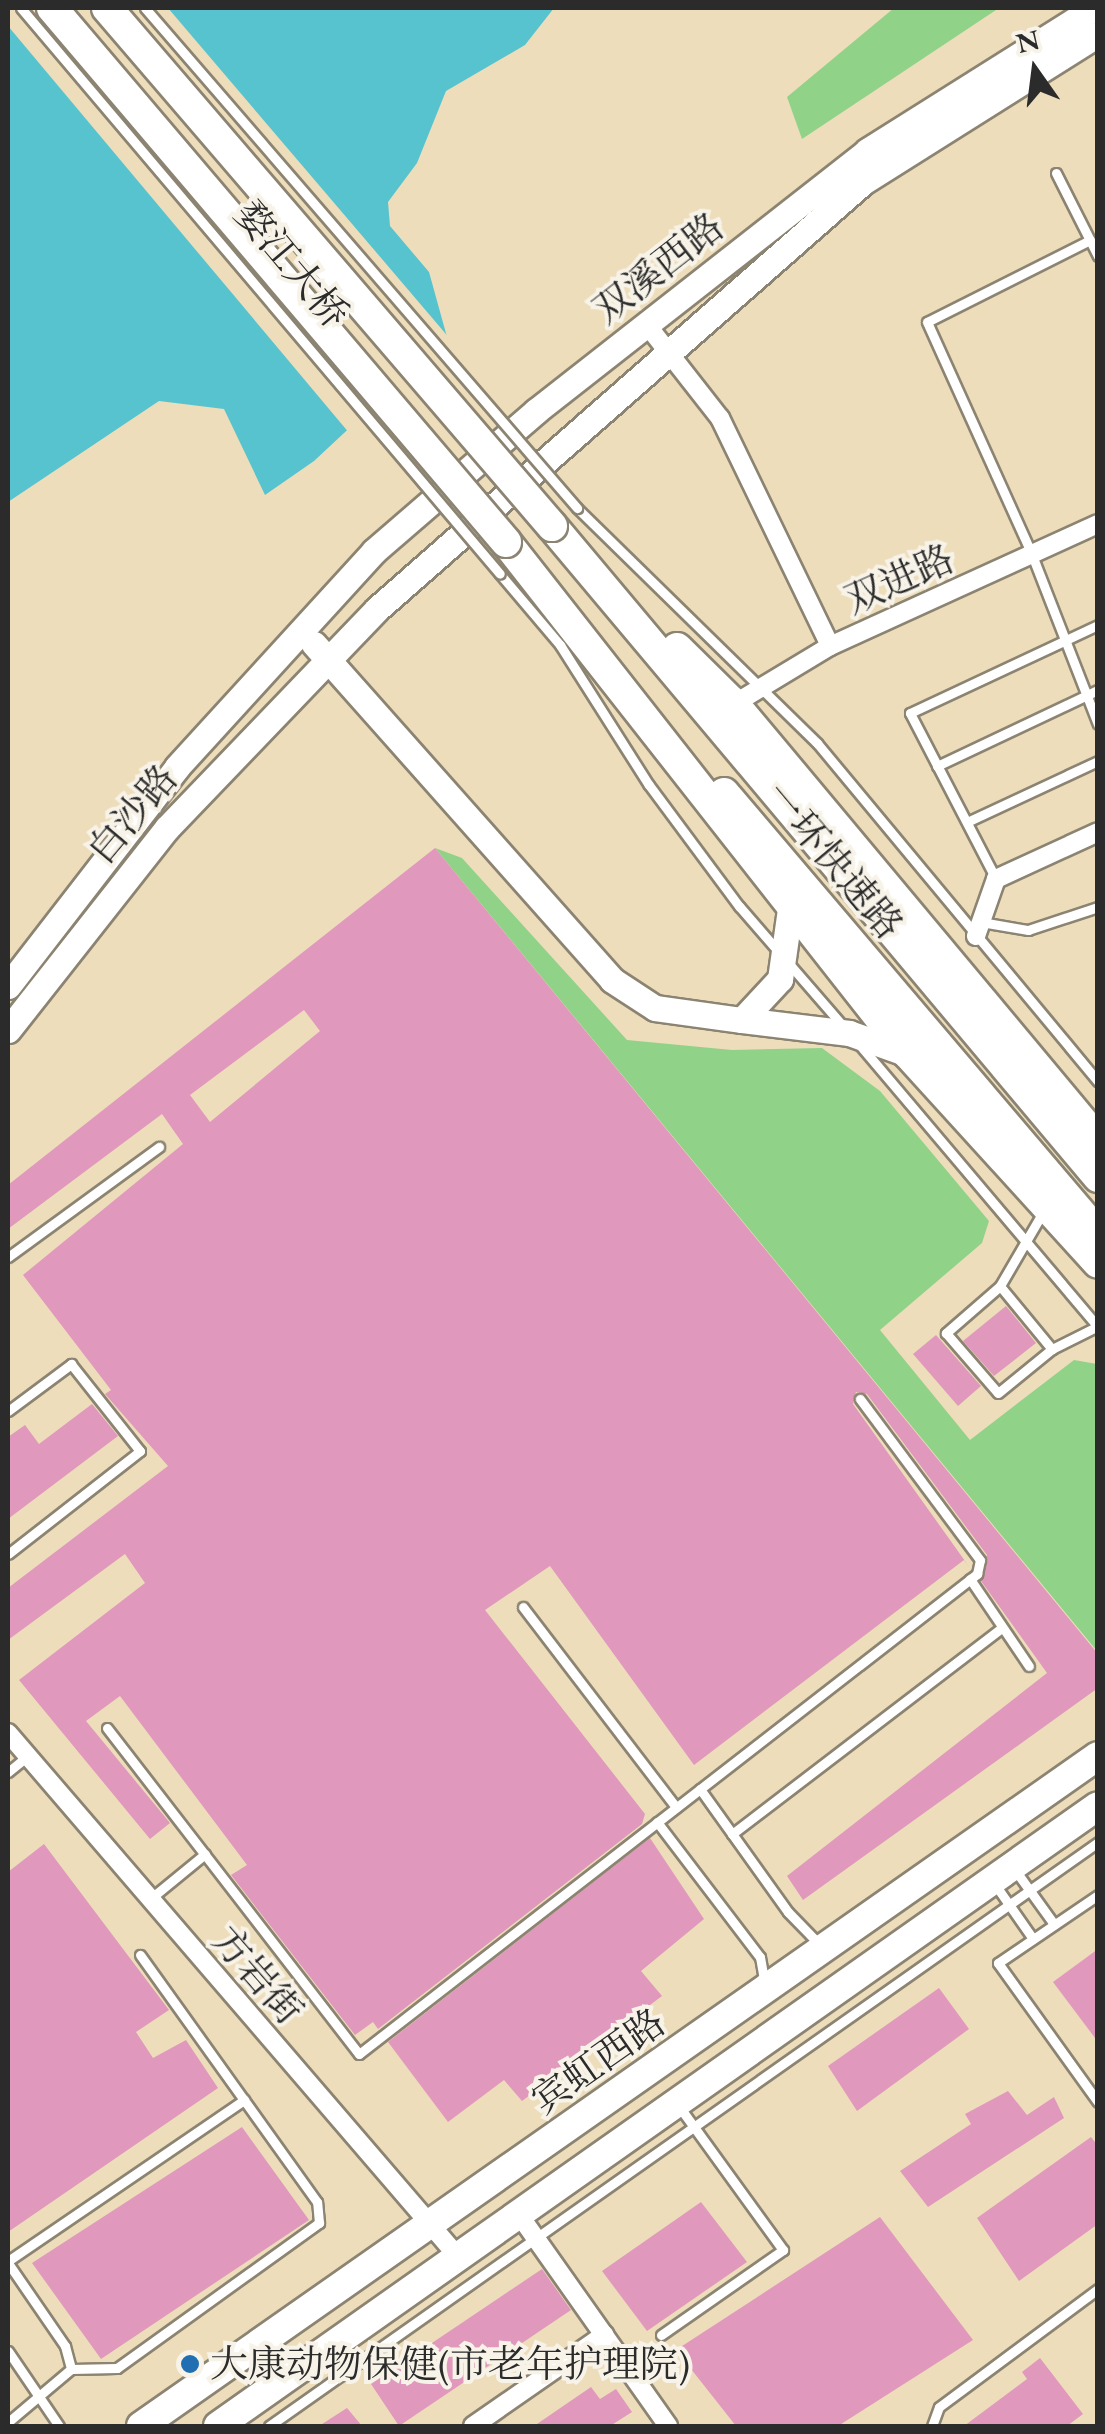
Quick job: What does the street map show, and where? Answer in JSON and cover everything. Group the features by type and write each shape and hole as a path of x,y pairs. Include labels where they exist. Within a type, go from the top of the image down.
{"highway":[{"name":"婺江大桥","path":"52,8 506,542"},
{"name":"婺江大桥","path":"108,8 552,526"},
{"name":"一环快速路","path":"552,526 1098,1176"},
{"path":"552,526 734,704 1098,1140"},
{"name":"一环快速路","path":"506,542 1098,1232"},
{"path":"506,542 790,909 908,1054 1098,1264"}],"main road":[{"name":"双溪西路","path":"300,629 374,551 647,325 867,151 1094,8"},
{"name":"双溪西路","path":"325,656 666,349 863,182 1098,34"},
{"path":"300,629 612,980 655,1008 849,1033 908,1054"},
{"name":"白沙路","path":"8,986 177,767 300,629"},
{"name":"白沙路","path":"8,1030 167,828 325,656"},
{"path":"742,1020 780,979 790,909"},
{"name":"宾虹西路","path":"141,2426 1098,1756"},
{"path":"218,2426 460,2259 527,2226 1010,1885 1098,1806"}],"street":[{"path":"647,325 720,418 830,646"},
{"name":"双进路","path":"734,704 758,684 830,646 1098,524"},
{"path":"978,929 996,879 1098,832"},
{"name":"方岩街","path":"8,1732 460,2259"},
{"path":"527,2226 668,2426"},
{"path":"473,2426 604,2335"}],"lane":[{"name":"婺江大桥","path":"21,8 560,644 672,816 785,959 1097,1327"},
{"name":"婺江大桥","path":"145,8 577,508 817,744 978,929 1098,1082"},
{"path":"1056,174 1098,256"},
{"path":"1090,240 927,322 1032,554 1098,724"},
{"path":"996,879 910,713 1098,625"},
{"path":"937,766 1098,690"},
{"path":"966,822 1098,762"},
{"path":"978,929 1028,930 1098,907"},
{"path":"8,1257 159,1146"},
{"path":"1048,1206 1024,1239 1000,1286 946,1333 998,1392 1052,1348 1097,1327"},
{"path":"1000,1286 1052,1348"},
{"path":"8,1411 72,1364 140,1451 8,1554"},
{"path":"107,1728 359,2054 970,1580 980,1560 860,1399"},
{"path":"970,1580 1029,1666"},
{"path":"523,1607 676,1807"},
{"path":"732,1834 1001,1628"},
{"path":"8,1772 28,1756"},
{"path":"700,1789 824,1949"},
{"path":"658,1822 760,1957 766,1989"},
{"path":"1010,1885 1098,1842"},
{"path":"150,1899 205,1854"},
{"path":"1010,1885 1054,1924"},
{"path":"1010,1885 1033,1939"},
{"path":"1098,1894 998,1963 1098,2102"},
{"path":"8,2422 40,2399 71,2369 117,2368 319,2223 317,2202 140,1955"},
{"path":"71,2369 65,2346 8,2262 244,2100"},
{"path":"661,2335 783,2250 685,2114"},
{"path":"269,2426 527,2226"},
{"path":"932,2426 939,2407 1098,2288"},
{"path":"8,2350 59,2426"}],"green space":[{"path":"894,8 999,8 802,139 787,97"},
{"path":"435,848 462,858 627,1040 732,1050 822,1048 880,1091 989,1221 982,1243 880,1330 970,1440 1074,1360 1097,1364 1097,1651"}],"water":[{"path":"8,8 554,8 525,45 446,91 417,163 388,202 390,226 429,272 447,337 314,461 265,495 224,409 159,401 8,502"}],"pier":[{"path":"8,8 168,8 451,340 350,434 8,26"}],"building":[{"path":"435,848 1098,1654 1098,1688 803,1900 787,1876 1047,1673 981,1581 987,1555 867,1394 856,1392 853,1404 970,1568 964,1560 694,1765 550,1566 485,1610 645,1814 642,1824 378,2029 373,2022 355,2035 231,1875 247,1865 120,1696 86,1721 170,1823 150,1839 19,1680 145,1583 125,1554 8,1640 8,1588 168,1466 105,1394 111,1390 23,1275 183,1144 162,1114 8,1229 8,1185","holes":["304,1010 320,1031 210,1122 190,1095"]},
{"path":"1006,1306 1036,1343 994,1376 963,1341"},
{"path":"936,1335 981,1386 958,1406 913,1354"},
{"path":"92,1404 118,1436 8,1519 8,1437 25,1425 39,1444"},
{"path":"650,1838 704,1919 641,1971 662,1996 522,2101 504,2080 448,2122 388,2042"},
{"path":"44,1844 169,2010 136,2032 153,2058 186,2040 218,2088 8,2232 8,1872"},
{"path":"1098,1949 1098,2042 1053,1982"},
{"path":"939,1988 969,2029 857,2111 828,2066"},
{"path":"1008,2091 1027,2115 1054,2097 1064,2118 928,2207 900,2171 971,2124 965,2114"},
{"path":"242,2127 309,2220 101,2359 32,2263"},
{"path":"1091,2137 1098,2146 1098,2224 1019,2281 977,2218"},
{"path":"701,2202 747,2262 647,2331 602,2271"},
{"path":"880,2217 973,2340 838,2426 736,2426 676,2350"},
{"path":"542,2269 571,2310 399,2426 371,2384"},
{"path":"1040,2358 1083,2414 1067,2426 964,2426 1027,2379 1022,2372"},
{"path":"591,2387 600,2399 616,2389 632,2412 610,2426 534,2426"},
{"path":"347,2408 362,2426 319,2426"}],"place":[{"name":"大康动物保健(市老年护理院)","path":"190,2364"}]}
